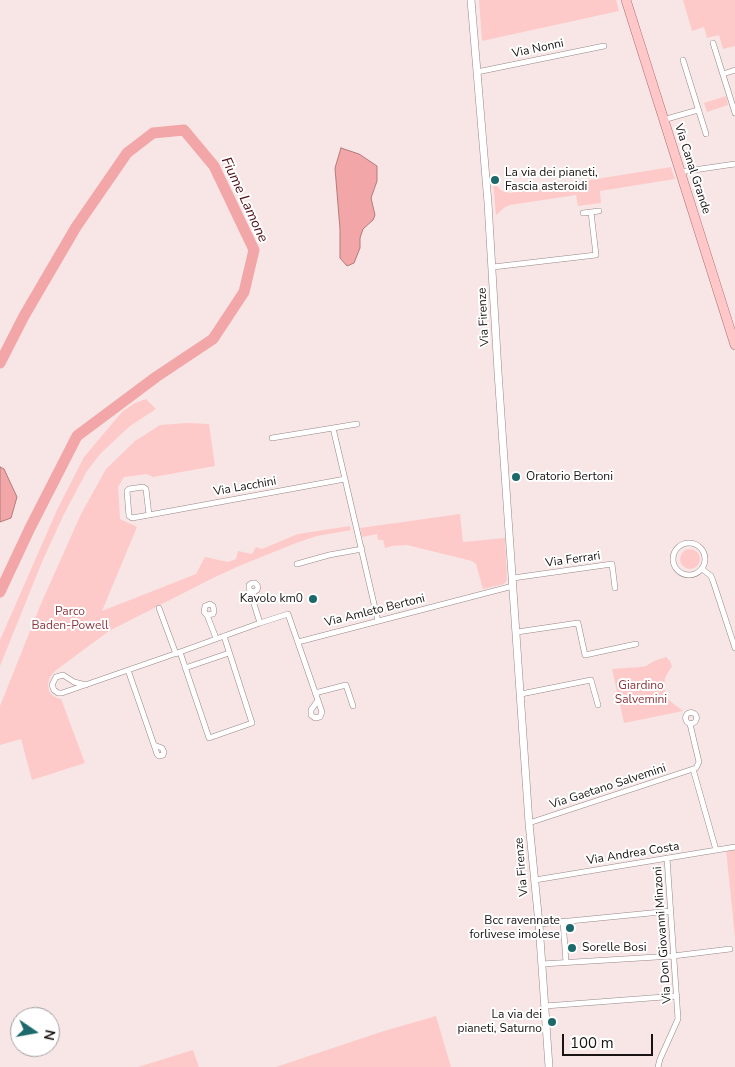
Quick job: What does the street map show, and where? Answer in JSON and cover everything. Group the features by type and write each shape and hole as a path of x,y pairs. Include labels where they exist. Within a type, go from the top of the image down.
{"main road":[{"name":"Via Canal Grande","path":"626,0 735,345"}],"street":[{"name":"Via Firenze","path":"471,0 493,267 500,399 529,823 539,924 549,1067"},
{"path":"713,43 735,113"},
{"name":"Via Nonni","path":"477,72 604,46"},
{"path":"683,60 706,134"},
{"path":"722,74 735,70"},
{"path":"663,120 698,110"},
{"path":"680,172 735,164"},
{"path":"583,213 599,211"},
{"path":"493,267 596,255 591,212"},
{"path":"272,438 357,424"},
{"path":"333,428 378,621"},
{"name":"Via Lacchini","path":"149,515 146,489 143,487 129,489 127,491 129,516 132,518 149,515 345,479"},
{"path":"686,543 692,543 701,548 705,559 702,569 694,575 688,576 679,572 673,564 676,549 686,543"},
{"path":"297,564 329,555 362,549"},
{"name":"Via Ferrari","path":"513,578 612,564 615,588"},
{"path":"702,569 708,573 713,581 735,648"},
{"name":"Via Amleto Bertoni","path":"298,642 514,586"},
{"path":"250,591 260,623"},
{"path":"159,608 185,668 209,738 252,723 224,636"},
{"path":"86,685 74,682 63,675 56,677 52,685 58,693 72,690 288,614 318,700"},
{"path":"207,615 216,638"},
{"path":"516,632 578,623 585,655 636,644"},
{"path":"185,668 229,653"},
{"path":"128,670 154,745"},
{"path":"521,694 591,680 598,705"},
{"path":"316,693 346,685 353,706"},
{"path":"690,724 699,762 696,768 693,769 716,850"},
{"name":"Via Gaetano Salvemini","path":"529,823 693,769"},
{"name":"Via Andrea Costa","path":"535,880 735,847"},
{"name":"Via Don Giovanni Minzoni","path":"658,1067 678,1019 667,858"},
{"path":"539,924 671,911"},
{"path":"563,921 566,962"},
{"path":"542,964 673,956 730,949"},
{"path":"545,1006 677,996"}],"green space":[{"path":"479,0 616,0 619,11 482,41"},
{"path":"683,0 735,0 735,46 723,49 719,35 707,38 704,27 692,31"},
{"path":"726,96 728,105 707,112 704,103"},
{"path":"671,167 675,179 600,191 601,203 578,206 576,195 510,205 496,215 493,182 502,191 510,193"},
{"path":"146,399 156,409 130,426 101,453 87,471 64,514 42,562 0,666 0,640 57,510 84,457 122,412 135,403"},
{"name":"Parco Baden-Powell","path":"209,424 215,466 153,477 147,474 124,477 118,487 120,519 137,527 102,611 196,574 205,557 228,562 236,559 238,551 252,554 256,547 262,549 298,534 350,526 351,530 317,536 296,543 213,578 109,631 55,671 50,677 49,691 52,695 61,699 85,763 32,780 21,739 0,745 0,706 40,606 81,514 106,469 135,441 160,425"},
{"path":"460,514 463,542 505,538 507,580 504,584 483,589 476,564 472,561 407,545 385,548 383,540 378,540 377,534 362,537 360,528"},
{"path":"690,549 697,552 700,559 697,566 690,569 683,566 680,559 683,552"},
{"name":"Giardino Salvemini","path":"666,657 672,666 665,678 665,694 670,701 683,711 624,723 612,669 646,666"},
{"path":"735,847 735,938 726,849"},
{"path":"436,1016 451,1067 276,1067 384,1031"},
{"path":"193,1050 199,1067 138,1067"}],"shaded area":[{"path":"341,148 359,154 377,166 377,181 371,198 375,215 373,220 363,229 360,238 360,248 354,263 347,266 340,258 340,229 335,168"},
{"path":"0,467 4,469 17,497 11,518 0,522"}],"waterway":[{"name":"Fiume Lamone","path":"0,363 24,316 76,227 127,153 153,133 184,130 214,166 254,250 244,292 213,339 156,377 77,436 0,592"}],"place":[{"name":"La via dei pianeti, Fascia asteroidi","path":"495,180"},
{"name":"Oratorio Bertoni","path":"516,477"},
{"name":"Kavolo km0","path":"313,599"},
{"name":"Bcc ravennate forlivese imolese","path":"570,928"},
{"name":"Sorelle Bosi","path":"572,948"},
{"name":"La via dei pianeti, Saturno","path":"552,1022"}]}
